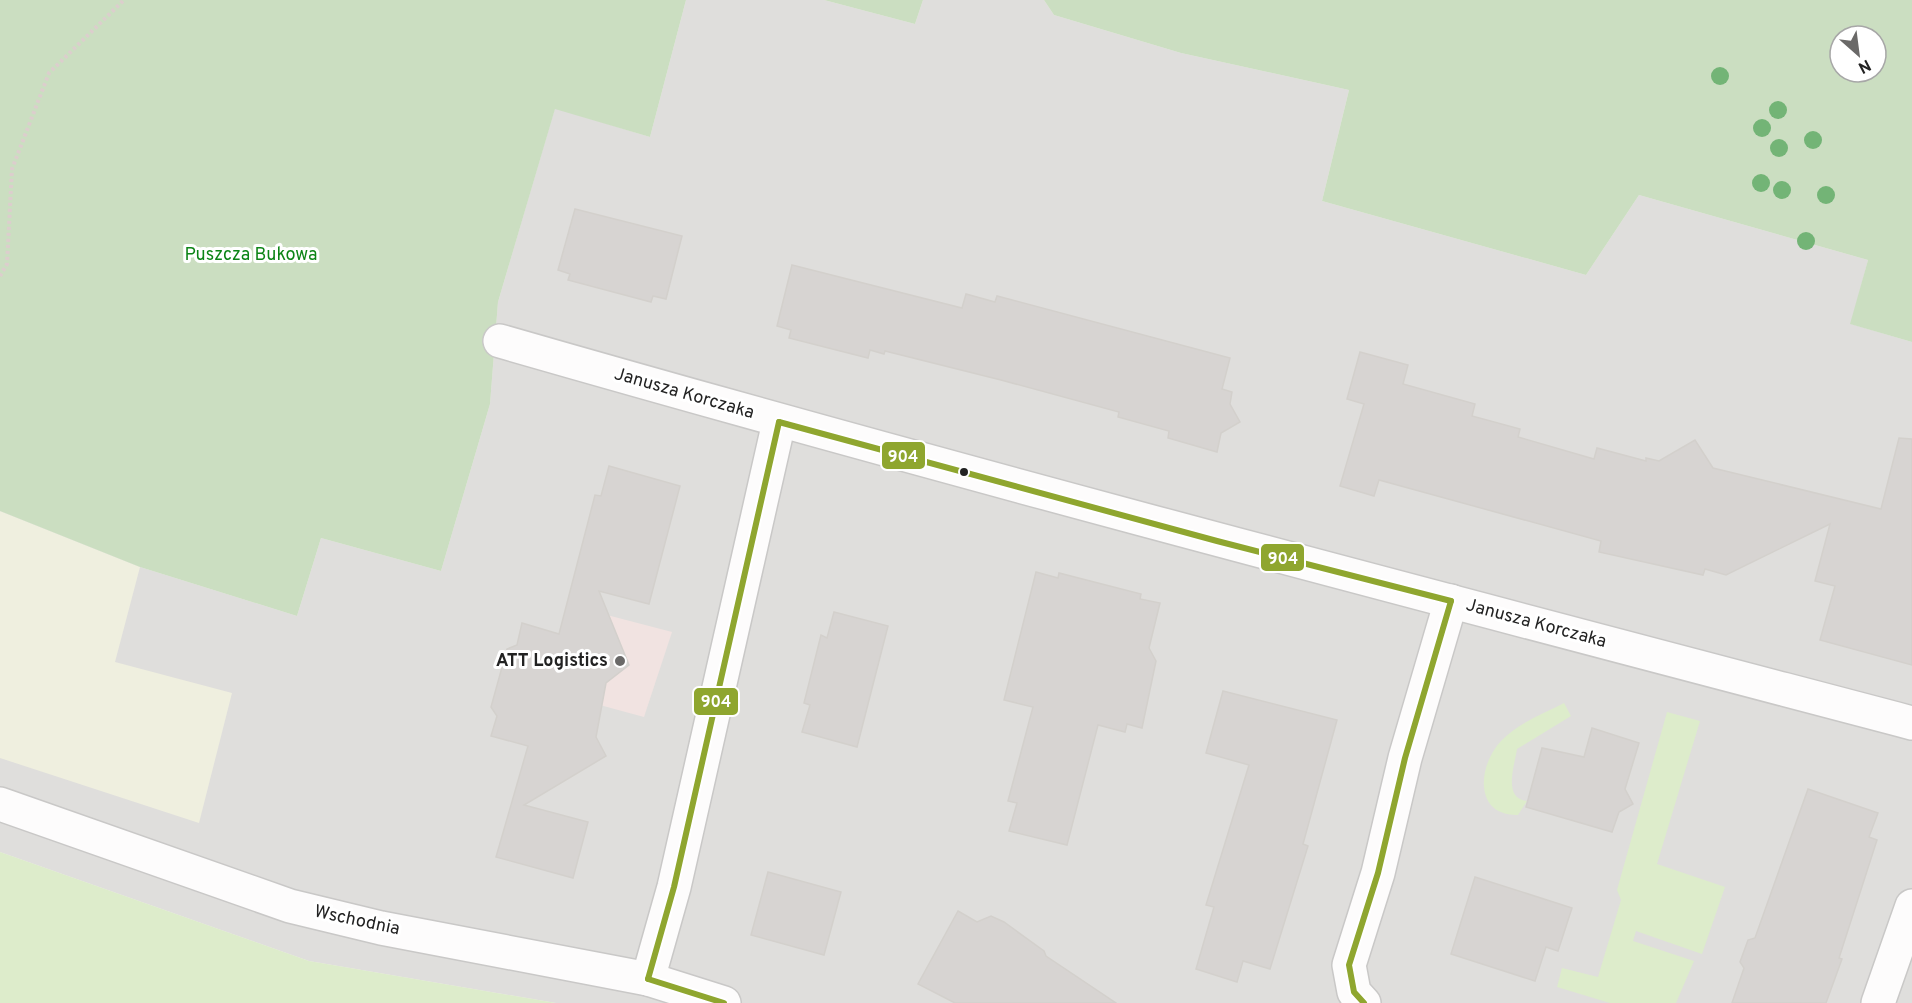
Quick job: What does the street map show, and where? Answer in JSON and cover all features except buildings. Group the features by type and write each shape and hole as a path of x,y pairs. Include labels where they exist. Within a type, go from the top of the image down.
{"street":[{"name":"Janusza Korczaka","path":"500,341 779,422 1217,541 1912,723"},
{"path":"648,979 674,887 779,422"},
{"path":"1364,1003 1354,992 1349,965 1378,873 1405,758 1451,601"},
{"name":"Wschodnia","path":"0,804 290,906 381,928 648,979 724,1003"},
{"path":"1878,1003 1912,906"}],"path":[{"path":"0,276 7,264 12,169 49,73 124,0"}],"shaded area":[{"path":"686,0 824,0 915,24 923,0 1044,0 1054,15 1181,53 1349,90 1322,201 1586,275 1639,195 1868,260 1851,324 1912,342 1912,1003 556,1003 309,961 0,852 0,511 140,567 297,616 321,538 441,571 490,404 498,302 555,108 650,137"},
{"path":"584,609 672,632 644,717 563,695"}],"green space":[{"name":"Puszcza Bukowa","path":"0,0 686,0 650,137 555,109 498,302 490,404 441,571 321,538 297,616 140,567 0,511"},
{"path":"824,0 923,0 915,24"},
{"path":"1044,0 1912,0 1912,342 1850,324 1868,260 1639,195 1586,275 1322,201 1349,90 1181,53 1054,15"},
{"path":"0,511 140,567 115,662 232,693 199,823 0,758"},
{"path":"1564,703 1571,716 1517,749 1512,788 1519,799 1527,801 1518,815 1503,813 1493,807 1487,798 1484,775 1493,751 1515,729"},
{"path":"1667,712 1700,721 1657,864 1725,887 1702,954 1636,931 1633,941 1694,961 1676,1003 1610,1003 1557,987 1562,968 1598,977 1621,900 1617,890"},
{"path":"0,852 309,961 556,1003 0,1003"}],"transit line":[{"name":"904","path":"779,422 1217,541 1451,601"},
{"name":"904","path":"648,979 674,887 779,422"},
{"name":"904","path":"1364,1003 1354,992 1349,965 1378,873 1405,758 1451,601"},
{"name":"904","path":"648,979 724,1003"}],"place":[{"name":"ATT Logistics","path":"620,661"}]}
